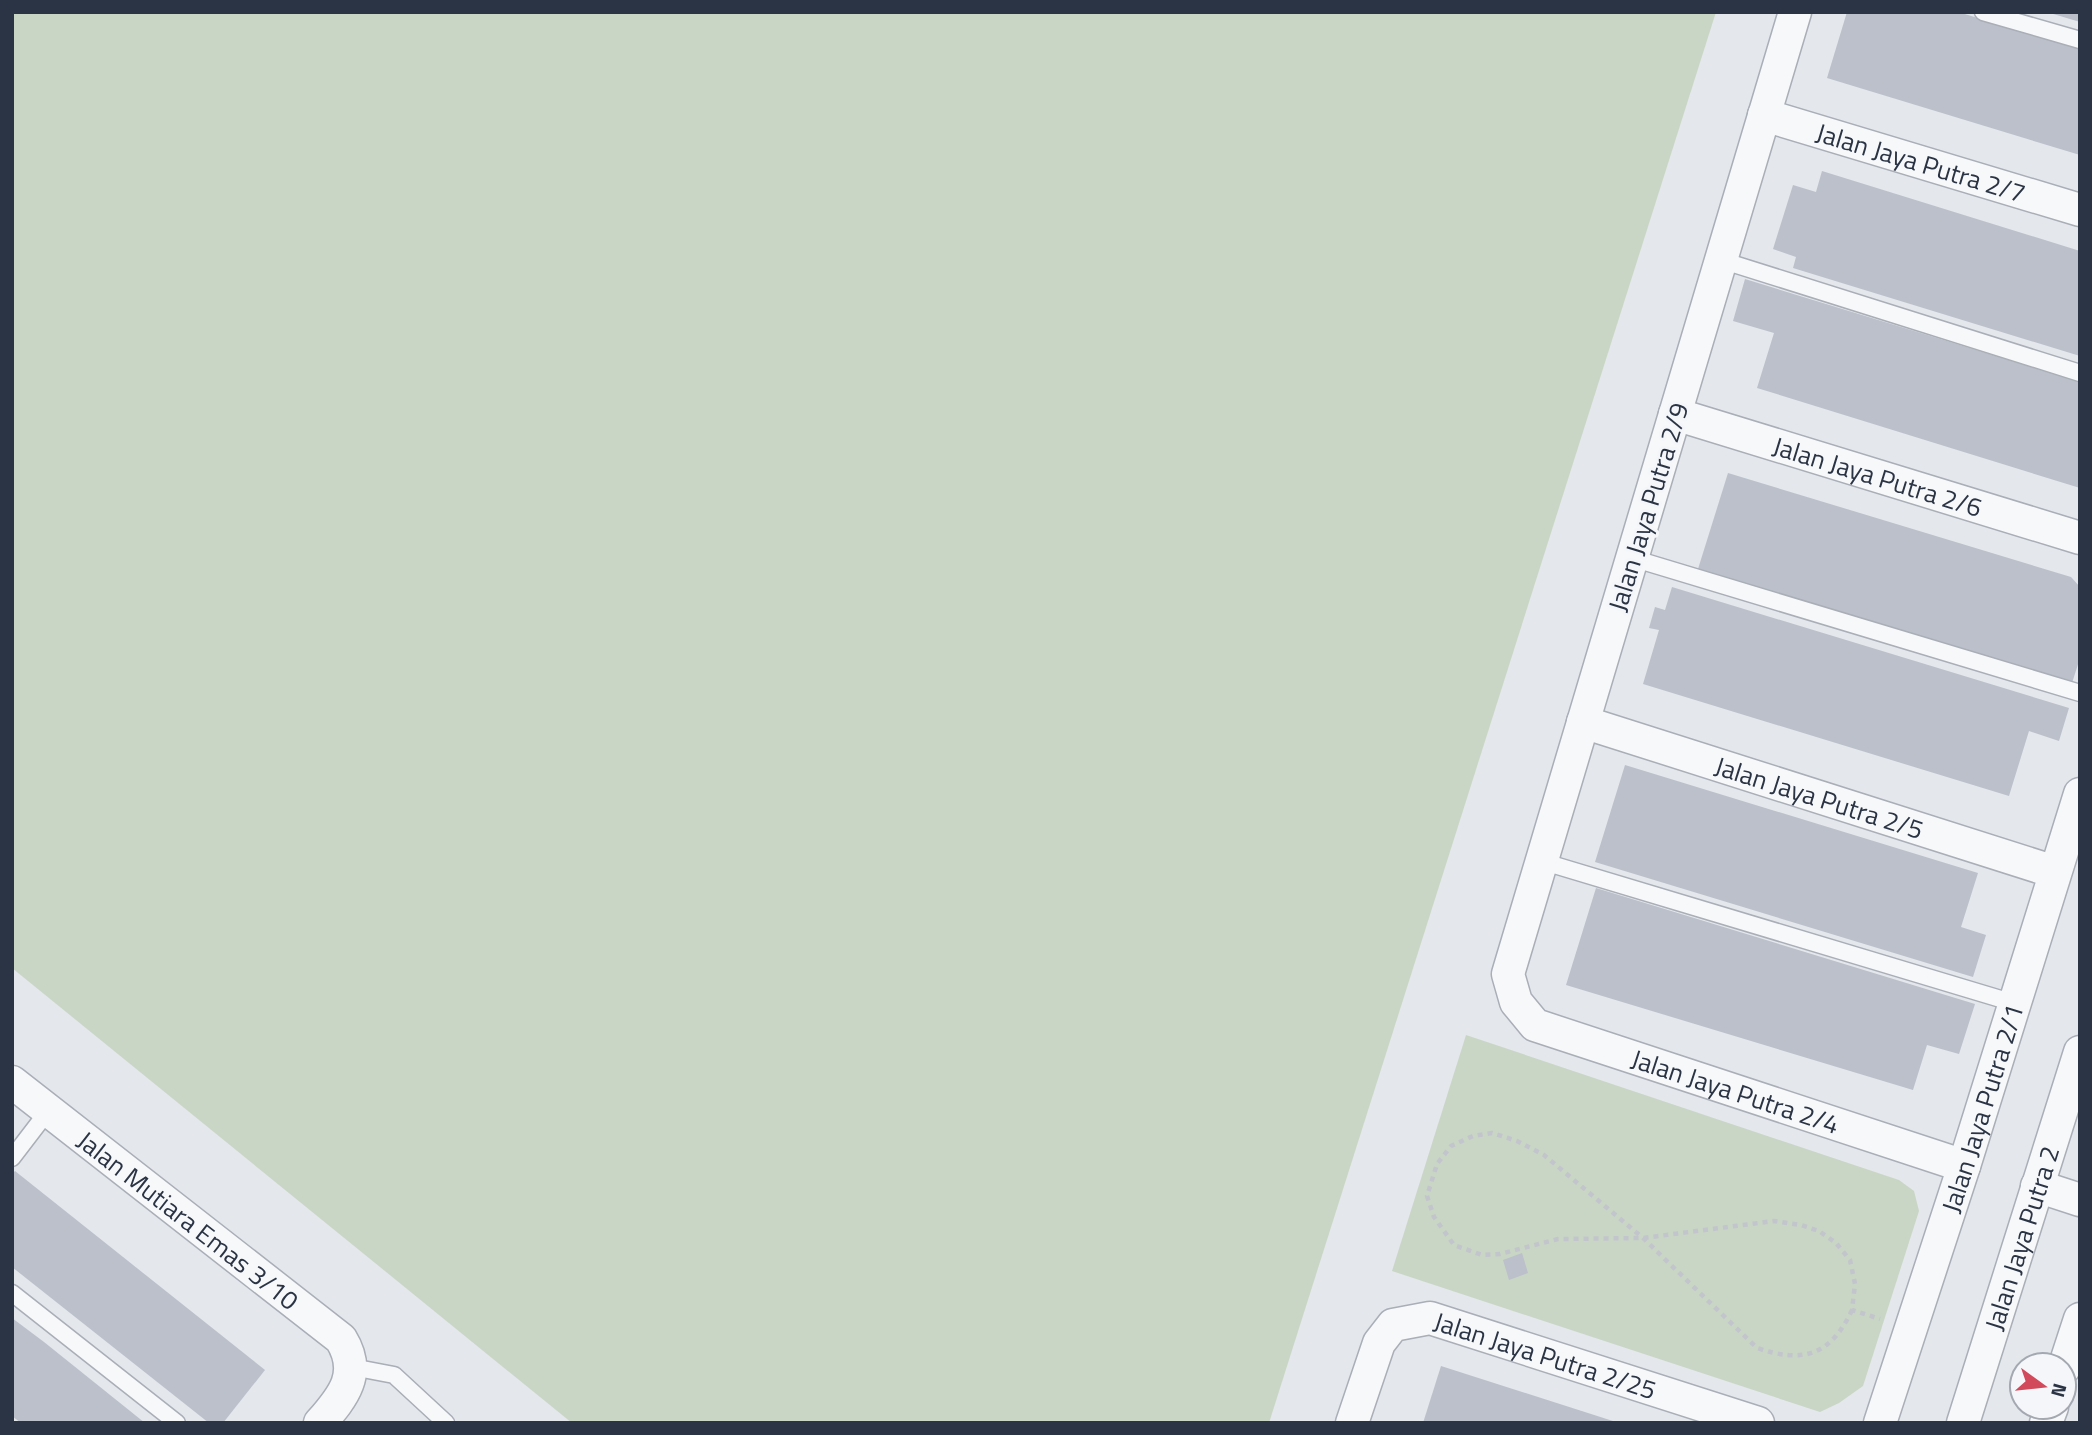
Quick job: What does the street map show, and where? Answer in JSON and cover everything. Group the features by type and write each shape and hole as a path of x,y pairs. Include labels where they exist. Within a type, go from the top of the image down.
{"street":[{"name":"Jalan Jaya Putra 2/9","path":"1516,1002 1508,974 1795,12"},
{"name":"Jalan Jaya Putra 2/7","path":"1764,115 2080,210"},
{"name":"Jalan Jaya Putra 2/6","path":"1675,414 2080,538"},
{"name":"Jalan Jaya Putra 2/5","path":"1583,722 2055,872"},
{"name":"Jalan Jaya Putra 2/1","path":"1880,1423 1964,1166 2080,794"},
{"name":"Jalan Jaya Putra 2/4","path":"1516,1002 1535,1026 1964,1166"},
{"name":"Jalan Jaya Putra 2","path":"1963,1423 2080,1052"},
{"name":"Jalan Mutiara Emas 3/10","path":"12,1082 341,1339 352,1367"},
{"path":"2038,1186 2080,1200"},
{"name":"Jalan Jaya Putra 2/25","path":"1352,1423 1379,1343 1393,1325 1430,1318 1758,1423"},
{"path":"2070,1351 2080,1319"},
{"path":"320,1423 339,1401 352,1367"}],"lane":[{"path":"1983,12 2080,40"},
{"path":"1721,260 2080,373"},
{"path":"1632,558 2080,693"},
{"path":"1541,861 2014,1003"},
{"path":"12,1158 48,1111"},
{"path":"12,1293 177,1423"},
{"path":"352,1367 394,1375 446,1423"}],"path":[{"path":"1643,1237 1544,1155 1517,1141 1492,1133 1473,1136 1451,1146 1437,1164 1427,1196 1434,1217 1454,1245 1482,1255 1500,1254 1558,1239 1643,1237 1774,1221 1801,1225 1819,1231 1836,1243 1850,1260 1855,1284 1853,1310 1843,1330 1828,1346 1803,1355 1778,1355 1757,1349 1643,1237"},
{"path":"1853,1310 1910,1328"}],"green space":[{"path":"12,12 1716,12 1269,1423 572,1423 12,968"},
{"path":"1466,1035 1899,1180 1914,1191 1919,1211 1863,1386 1839,1403 1820,1412 1392,1271"}],"building":[{"path":"1847,12 1958,12 2080,49 2080,155 1827,78"},
{"path":"2080,12 2080,22 2050,13"},
{"path":"1822,171 2080,251 2080,356 1793,268 1796,257 1773,249 1793,185 1816,192"},
{"path":"1745,279 2080,382 2080,488 1757,388 1774,333 1733,321"},
{"path":"1728,473 2071,577 2080,587 2080,658 2072,683 1698,569"},
{"path":"1672,587 2069,708 2059,741 2029,731 2009,796 1643,684 1659,630 1649,628 1655,607 1665,610"},
{"path":"1625,765 1978,873 1961,927 1986,935 1973,977 1595,862"},
{"path":"1596,888 1975,1004 1959,1054 1927,1045 1913,1090 1566,985"},
{"path":"15,1171 265,1370 223,1423 209,1423 12,1267 12,1174"},
{"path":"1522,1253 1528,1273 1509,1280 1503,1260"},
{"path":"12,1318 145,1423 21,1423 12,1416"},
{"path":"1441,1366 1616,1422 1616,1423 1423,1423"}]}
